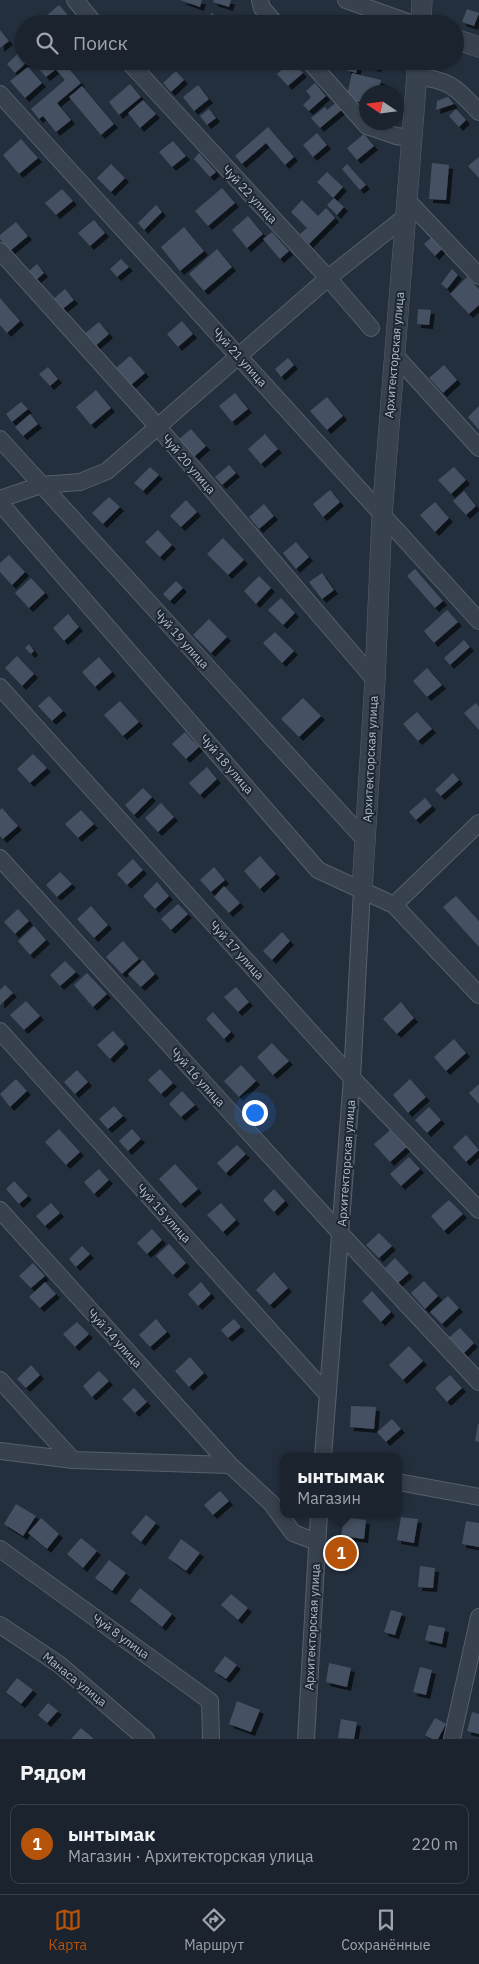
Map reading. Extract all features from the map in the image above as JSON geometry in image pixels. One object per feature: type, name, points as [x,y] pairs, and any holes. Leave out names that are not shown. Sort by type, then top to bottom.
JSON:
[{"type":"street","points":[[75,0],[88,15]]},
{"type":"street","points":[[260,0],[262,8],[268,15]]},
{"type":"street","points":[[346,0],[388,15]]},
{"type":"street","points":[[421,15],[422,0]]},
{"type":"street","points":[[464,42],[479,47]]},
{"type":"street","name":"Чуй 22 улица","points":[[136,70],[328,278],[371,328]]},
{"type":"street","points":[[317,70],[367,126],[396,136],[411,138]]},
{"type":"street","name":"Архитекторская улица","points":[[323,1453],[352,1078],[382,515],[417,70]]},
{"type":"street","points":[[419,70],[454,86],[479,112]]},
{"type":"street","name":"Чуй 21 улица","points":[[0,94],[479,621]]},
{"type":"street","points":[[0,501],[41,485],[80,482],[107,471],[406,208],[479,276]]},
{"type":"street","name":"Чуй 20 улица","points":[[0,252],[158,427],[374,680]]},
{"type":"street","points":[[394,354],[479,448]]},
{"type":"street","name":"Чуй 19 улица","points":[[0,439],[365,840]]},
{"type":"street","name":"Чуй 18 улица","points":[[0,501],[318,870],[394,905],[479,995]]},
{"type":"street","name":"Чуй 17 улица","points":[[0,687],[352,1078],[479,1210]]},
{"type":"street","points":[[394,905],[479,823]]},
{"type":"street","name":"Чуй 16 улица","points":[[0,858],[341,1234],[479,1382]]},
{"type":"street","name":"Чуй 15 улица","points":[[0,1031],[327,1394]]},
{"type":"street","name":"Чуй 14 улица","points":[[0,1210],[230,1465],[271,1503],[280,1515]]},
{"type":"street","points":[[0,1380],[73,1460]]},
{"type":"street","points":[[0,1452],[73,1460],[230,1465]]},
{"type":"street","points":[[402,1483],[479,1497]]},
{"type":"street","name":"Чуй 14 улица","points":[[282,1518],[293,1533],[317,1542]]},
{"type":"street","name":"Архитекторская улица","points":[[306,1739],[319,1518]]},
{"type":"street","name":"Чуй 8 улица","points":[[0,1549],[210,1701],[211,1739]]},
{"type":"street","points":[[452,1739],[479,1617]]},
{"type":"street","name":"Манаса улица","points":[[0,1625],[60,1664],[146,1739]]},
{"type":"building","points":[[180,0],[202,0],[200,7]]},
{"type":"building","points":[[214,0],[231,0],[229,7],[213,2]]},
{"type":"building","points":[[59,5],[68,15],[47,15]]},
{"type":"building","points":[[467,9],[479,13],[474,26],[464,23]]},
{"type":"building","points":[[0,30],[9,41],[0,48]]},
{"type":"building","points":[[15,56],[15,70],[18,70],[15,73],[7,64]]},
{"type":"building","points":[[24,70],[31,70],[42,83],[25,98],[10,81]]},
{"type":"building","points":[[40,70],[55,70],[46,77]]},
{"type":"building","points":[[57,70],[70,70],[81,83],[57,103],[71,120],[56,132],[43,116],[39,119],[31,109],[65,80]]},
{"type":"building","points":[[281,70],[300,70],[303,73],[288,86],[277,74]]},
{"type":"building","points":[[346,70],[357,70],[356,73]]},
{"type":"building","points":[[176,71],[184,80],[171,92],[163,83]]},
{"type":"building","points":[[352,73],[381,80],[380,85],[359,85],[359,102],[346,99]]},
{"type":"building","points":[[315,83],[326,96],[309,111],[303,105],[311,97],[306,91]]},
{"type":"building","points":[[130,84],[141,97],[119,115],[109,102]]},
{"type":"building","points":[[198,85],[209,99],[194,111],[183,97]]},
{"type":"building","points":[[82,86],[114,124],[101,135],[69,97]]},
{"type":"building","points":[[448,97],[454,104],[436,110],[437,101]]},
{"type":"building","points":[[143,100],[156,114],[140,128],[128,113]]},
{"type":"building","points":[[338,101],[344,108],[320,128],[311,118],[325,107],[327,110]]},
{"type":"building","points":[[209,109],[216,118],[207,125],[200,116]]},
{"type":"building","points":[[456,109],[466,120],[459,127],[449,116]]},
{"type":"building","points":[[268,127],[294,157],[285,165],[266,143],[242,164],[235,156]]},
{"type":"building","points":[[317,133],[327,145],[313,157],[303,145]]},
{"type":"building","points":[[364,134],[374,146],[357,160],[347,148]]},
{"type":"building","points":[[21,139],[38,158],[19,174],[3,155]]},
{"type":"building","points":[[173,141],[186,156],[172,167],[159,152]]},
{"type":"building","points":[[199,153],[216,172],[210,177],[194,159]]},
{"type":"building","points":[[479,157],[479,178],[468,166]]},
{"type":"building","points":[[432,163],[449,165],[446,200],[429,199]]},
{"type":"building","points":[[111,164],[125,178],[111,192],[97,178]]},
{"type":"building","points":[[347,164],[366,185],[360,190],[342,169]]},
{"type":"building","points":[[327,172],[343,187],[333,198],[317,182]]},
{"type":"building","points":[[222,188],[235,203],[208,226],[195,211]]},
{"type":"building","points":[[62,189],[73,201],[56,215],[45,203]]},
{"type":"building","points":[[334,198],[344,207],[337,215],[327,205]]},
{"type":"building","points":[[302,200],[318,216],[326,208],[335,218],[309,244],[300,234],[307,228],[291,212]]},
{"type":"building","points":[[156,205],[162,212],[144,230],[138,223]]},
{"type":"building","points":[[248,216],[263,234],[247,248],[232,230]]},
{"type":"building","points":[[94,220],[105,233],[90,246],[78,233]]},
{"type":"building","points":[[16,222],[28,236],[10,251],[0,239],[0,235]]},
{"type":"building","points":[[184,227],[204,251],[180,271],[161,247]]},
{"type":"building","points":[[272,232],[289,251],[280,259],[263,239]]},
{"type":"building","points":[[433,236],[443,248],[435,256],[424,244]]},
{"type":"building","points":[[217,249],[232,267],[204,291],[189,274]]},
{"type":"building","points":[[121,259],[129,267],[117,277],[110,269]]},
{"type":"building","points":[[37,264],[44,273],[36,280],[29,271]]},
{"type":"building","points":[[452,269],[458,275],[447,289],[441,284]]},
{"type":"building","points":[[467,277],[479,289],[479,305],[469,314],[450,294]]},
{"type":"building","points":[[65,289],[74,300],[60,311],[51,301]]},
{"type":"building","points":[[0,298],[20,321],[7,333],[0,325]]},
{"type":"building","points":[[418,309],[431,310],[429,325],[417,324]]},
{"type":"building","points":[[182,321],[193,334],[178,347],[167,334]]},
{"type":"building","points":[[99,322],[109,334],[93,348],[83,335]]},
{"type":"building","points":[[130,356],[145,373],[131,385],[116,368]]},
{"type":"building","points":[[288,358],[294,365],[281,377],[275,369]]},
{"type":"building","points":[[444,365],[457,380],[443,393],[429,378]]},
{"type":"building","points":[[48,367],[58,379],[50,386],[39,374]]},
{"type":"building","points":[[96,390],[111,408],[91,425],[76,407]]},
{"type":"building","points":[[235,393],[248,409],[232,422],[219,406]]},
{"type":"building","points":[[327,397],[343,416],[327,430],[310,411]]},
{"type":"building","points":[[21,402],[28,409],[12,422],[6,414]]},
{"type":"building","points":[[479,406],[479,430],[468,417]]},
{"type":"building","points":[[30,414],[38,424],[23,436],[15,427]]},
{"type":"building","points":[[191,429],[206,446],[194,457],[179,439]]},
{"type":"building","points":[[265,434],[278,449],[261,464],[248,449]]},
{"type":"building","points":[[229,465],[236,473],[222,485],[215,477]]},
{"type":"building","points":[[150,467],[159,475],[143,491],[134,483]]},
{"type":"building","points":[[454,467],[466,480],[451,494],[438,480]]},
{"type":"building","points":[[330,490],[340,502],[323,517],[313,504]]},
{"type":"building","points":[[464,491],[476,506],[466,515],[453,501]]},
{"type":"building","points":[[109,497],[120,507],[103,524],[92,513]]},
{"type":"building","points":[[186,500],[197,512],[181,527],[170,516]]},
{"type":"building","points":[[435,502],[449,518],[435,532],[420,515]]},
{"type":"building","points":[[264,504],[274,516],[259,529],[249,517]]},
{"type":"building","points":[[158,530],[172,545],[160,557],[145,542]]},
{"type":"building","points":[[223,538],[244,560],[228,575],[207,554]]},
{"type":"building","points":[[296,542],[309,557],[296,569],[283,553]]},
{"type":"building","points":[[9,555],[25,572],[12,585],[0,572],[0,563]]},
{"type":"building","points":[[415,569],[443,601],[435,608],[407,576]]},
{"type":"building","points":[[322,573],[334,590],[322,599],[309,582]]},
{"type":"building","points":[[259,576],[271,588],[256,604],[244,591]]},
{"type":"building","points":[[31,578],[45,593],[29,608],[15,593]]},
{"type":"building","points":[[176,581],[183,588],[170,601],[163,594]]},
{"type":"building","points":[[281,598],[295,613],[283,625],[268,610]]},
{"type":"building","points":[[447,610],[458,622],[434,643],[424,631]]},
{"type":"building","points":[[68,614],[79,627],[64,641],[53,628]]},
{"type":"building","points":[[209,619],[227,637],[211,653],[193,635]]},
{"type":"building","points":[[275,632],[294,651],[282,663],[263,643]]},
{"type":"building","points":[[464,640],[470,647],[450,665],[444,658]]},
{"type":"building","points":[[29,644],[34,651],[31,654],[25,648]]},
{"type":"building","points":[[17,656],[34,674],[22,686],[5,668]]},
{"type":"building","points":[[99,657],[112,672],[95,687],[82,672]]},
{"type":"building","points":[[427,668],[442,685],[427,697],[413,681]]},
{"type":"building","points":[[49,696],[63,711],[52,721],[38,706]]},
{"type":"building","points":[[303,698],[321,716],[299,737],[281,719]]},
{"type":"building","points":[[120,701],[139,722],[123,736],[104,715]]},
{"type":"building","points":[[476,703],[479,707],[479,730],[464,713]]},
{"type":"building","points":[[417,712],[432,729],[418,741],[403,724]]},
{"type":"building","points":[[185,732],[199,747],[186,759],[172,744]]},
{"type":"building","points":[[33,754],[47,768],[30,783],[17,769]]},
{"type":"building","points":[[207,767],[217,779],[200,795],[189,783]]},
{"type":"building","points":[[453,773],[459,780],[441,796],[435,790]]},
{"type":"building","points":[[143,788],[152,797],[134,815],[125,805]]},
{"type":"building","points":[[425,798],[432,806],[416,820],[409,812]]},
{"type":"building","points":[[161,803],[174,817],[158,832],[145,818]]},
{"type":"building","points":[[2,808],[18,826],[3,839],[0,836],[0,810]]},
{"type":"building","points":[[81,810],[94,824],[78,838],[65,824]]},
{"type":"building","points":[[260,856],[276,874],[260,889],[244,871]]},
{"type":"building","points":[[133,859],[143,870],[127,885],[117,874]]},
{"type":"building","points":[[214,867],[225,880],[211,892],[200,880]]},
{"type":"building","points":[[60,872],[72,884],[57,897],[46,885]]},
{"type":"building","points":[[157,882],[169,896],[155,909],[143,896]]},
{"type":"building","points":[[224,886],[240,903],[229,913],[214,897]]},
{"type":"building","points":[[456,896],[479,921],[479,947],[443,907]]},
{"type":"building","points":[[178,904],[188,914],[171,930],[161,919]]},
{"type":"building","points":[[91,906],[108,925],[94,938],[77,919]]},
{"type":"building","points":[[18,909],[29,921],[15,934],[4,922]]},
{"type":"building","points":[[34,926],[46,940],[30,955],[18,941]]},
{"type":"building","points":[[282,932],[290,941],[272,960],[263,951]]},
{"type":"building","points":[[123,941],[139,959],[122,974],[106,957]]},
{"type":"building","points":[[143,960],[155,974],[141,987],[128,974]]},
{"type":"building","points":[[65,961],[76,972],[60,986],[50,975]]},
{"type":"building","points":[[87,973],[107,994],[93,1007],[74,985]]},
{"type":"building","points":[[5,985],[13,993],[0,1005],[0,990]]},
{"type":"building","points":[[236,987],[249,1002],[238,1012],[224,997]]},
{"type":"building","points":[[26,1001],[40,1016],[24,1030],[10,1015]]},
{"type":"building","points":[[401,1002],[414,1018],[397,1034],[383,1019]]},
{"type":"building","points":[[213,1012],[231,1032],[224,1039],[206,1019]]},
{"type":"building","points":[[113,1031],[125,1044],[110,1059],[97,1045]]},
{"type":"building","points":[[454,1039],[466,1053],[446,1071],[434,1057]]},
{"type":"building","points":[[272,1043],[289,1061],[273,1075],[257,1057]]},
{"type":"building","points":[[241,1065],[256,1081],[239,1097],[224,1081]]},
{"type":"building","points":[[160,1069],[173,1083],[161,1094],[148,1080]]},
{"type":"building","points":[[77,1070],[88,1082],[75,1094],[64,1082]]},
{"type":"building","points":[[16,1079],[27,1091],[10,1107],[0,1094]]},
{"type":"building","points":[[410,1079],[426,1097],[408,1113],[393,1095]]},
{"type":"building","points":[[479,1084],[479,1104],[469,1093]]},
{"type":"building","points":[[182,1091],[195,1105],[181,1117],[169,1104]]},
{"type":"building","points":[[114,1106],[123,1116],[108,1129],[99,1119]]},
{"type":"building","points":[[429,1107],[441,1120],[427,1133],[415,1120]]},
{"type":"building","points":[[394,1127],[409,1145],[390,1162],[374,1144]]},
{"type":"building","points":[[59,1129],[80,1152],[66,1165],[45,1142]]},
{"type":"building","points":[[132,1129],[141,1139],[128,1151],[119,1141]]},
{"type":"building","points":[[466,1135],[479,1150],[466,1162],[453,1147]]},
{"type":"building","points":[[237,1145],[246,1154],[226,1173],[217,1163]]},
{"type":"building","points":[[409,1157],[420,1169],[401,1186],[390,1174]]},
{"type":"building","points":[[175,1164],[198,1189],[181,1204],[159,1179]]},
{"type":"building","points":[[99,1169],[109,1180],[94,1194],[84,1182]]},
{"type":"building","points":[[14,1181],[28,1196],[19,1204],[6,1189]]},
{"type":"building","points":[[274,1189],[285,1201],[274,1212],[263,1200]]},
{"type":"building","points":[[449,1200],[463,1214],[444,1231],[431,1216]]},
{"type":"building","points":[[51,1203],[60,1213],[45,1226],[36,1216]]},
{"type":"building","points":[[221,1203],[236,1220],[223,1232],[207,1215]]},
{"type":"building","points":[[152,1229],[162,1240],[147,1254],[137,1243]]},
{"type":"building","points":[[379,1233],[392,1246],[379,1258],[366,1245]]},
{"type":"building","points":[[169,1244],[186,1263],[173,1275],[156,1256]]},
{"type":"building","points":[[82,1246],[90,1254],[76,1267],[69,1259]]},
{"type":"building","points":[[395,1258],[409,1273],[398,1283],[385,1268]]},
{"type":"building","points":[[33,1263],[45,1276],[31,1288],[19,1276]]},
{"type":"building","points":[[274,1272],[288,1288],[270,1305],[256,1290]]},
{"type":"building","points":[[424,1281],[438,1296],[425,1309],[411,1293]]},
{"type":"building","points":[[45,1282],[56,1294],[40,1308],[29,1297]]},
{"type":"building","points":[[201,1282],[211,1294],[198,1306],[188,1294]]},
{"type":"building","points":[[372,1291],[391,1312],[381,1322],[362,1301]]},
{"type":"building","points":[[448,1296],[459,1308],[442,1324],[430,1312]]},
{"type":"building","points":[[156,1319],[167,1332],[150,1347],[139,1335]]},
{"type":"building","points":[[234,1319],[241,1327],[228,1338],[221,1330]]},
{"type":"building","points":[[77,1322],[89,1334],[75,1347],[63,1334]]},
{"type":"building","points":[[460,1328],[474,1343],[461,1356],[446,1340]]},
{"type":"building","points":[[409,1346],[423,1361],[403,1380],[389,1365]]},
{"type":"building","points":[[190,1357],[204,1373],[189,1387],[175,1371]]},
{"type":"building","points":[[31,1365],[40,1375],[26,1388],[17,1379]]},
{"type":"building","points":[[99,1371],[109,1381],[92,1397],[83,1386]]},
{"type":"building","points":[[450,1375],[462,1388],[447,1402],[435,1388]]},
{"type":"building","points":[[134,1388],[147,1402],[135,1413],[122,1399]]},
{"type":"building","points":[[351,1406],[376,1407],[374,1429],[350,1427]]},
{"type":"building","points":[[392,1419],[401,1429],[386,1442],[377,1432]]},
{"type":"building","points":[[479,1424],[479,1442],[475,1441]]},
{"type":"building","points":[[220,1491],[229,1501],[213,1515],[204,1505]]},
{"type":"building","points":[[16,1504],[36,1516],[23,1536],[4,1524]]},
{"type":"building","points":[[146,1515],[156,1523],[141,1542],[131,1533]]},
{"type":"building","points":[[41,1518],[59,1534],[47,1549],[28,1533]]},
{"type":"building","points":[[344,1518],[366,1520],[364,1539],[341,1536]]},
{"type":"building","points":[[401,1518],[418,1519],[414,1543],[397,1540]]},
{"type":"building","points":[[466,1521],[479,1523],[479,1547],[462,1544]]},
{"type":"building","points":[[81,1538],[97,1551],[83,1568],[67,1554]]},
{"type":"building","points":[[181,1539],[200,1553],[186,1571],[168,1558]]},
{"type":"building","points":[[332,1547],[349,1549],[348,1563],[330,1561]]},
{"type":"building","points":[[109,1560],[126,1573],[112,1591],[95,1578]]},
{"type":"building","points":[[420,1566],[435,1568],[433,1588],[418,1587]]},
{"type":"building","points":[[140,1588],[172,1614],[162,1627],[130,1601]]},
{"type":"building","points":[[231,1594],[248,1608],[238,1620],[221,1605]]},
{"type":"building","points":[[391,1610],[402,1613],[395,1635],[384,1632]]},
{"type":"building","points":[[429,1625],[445,1628],[442,1644],[425,1640]]},
{"type":"building","points":[[225,1656],[237,1665],[226,1679],[214,1671]]},
{"type":"building","points":[[329,1663],[351,1668],[347,1687],[326,1682]]},
{"type":"building","points":[[420,1667],[432,1670],[426,1695],[413,1692]]},
{"type":"building","points":[[17,1678],[33,1690],[21,1704],[6,1692]]},
{"type":"building","points":[[237,1701],[260,1710],[251,1732],[229,1724]]},
{"type":"building","points":[[48,1703],[58,1711],[47,1723],[38,1715]]},
{"type":"building","points":[[472,1712],[479,1714],[479,1734],[467,1731]]},
{"type":"building","points":[[435,1718],[446,1724],[438,1739],[432,1739],[425,1735]]},
{"type":"building","points":[[341,1719],[357,1722],[354,1739],[338,1738]]},
{"type":"building","points":[[81,1728],[94,1739],[71,1739]]},
{"type":"place","name":"ынтымак","points":[[341,1553]]}]
